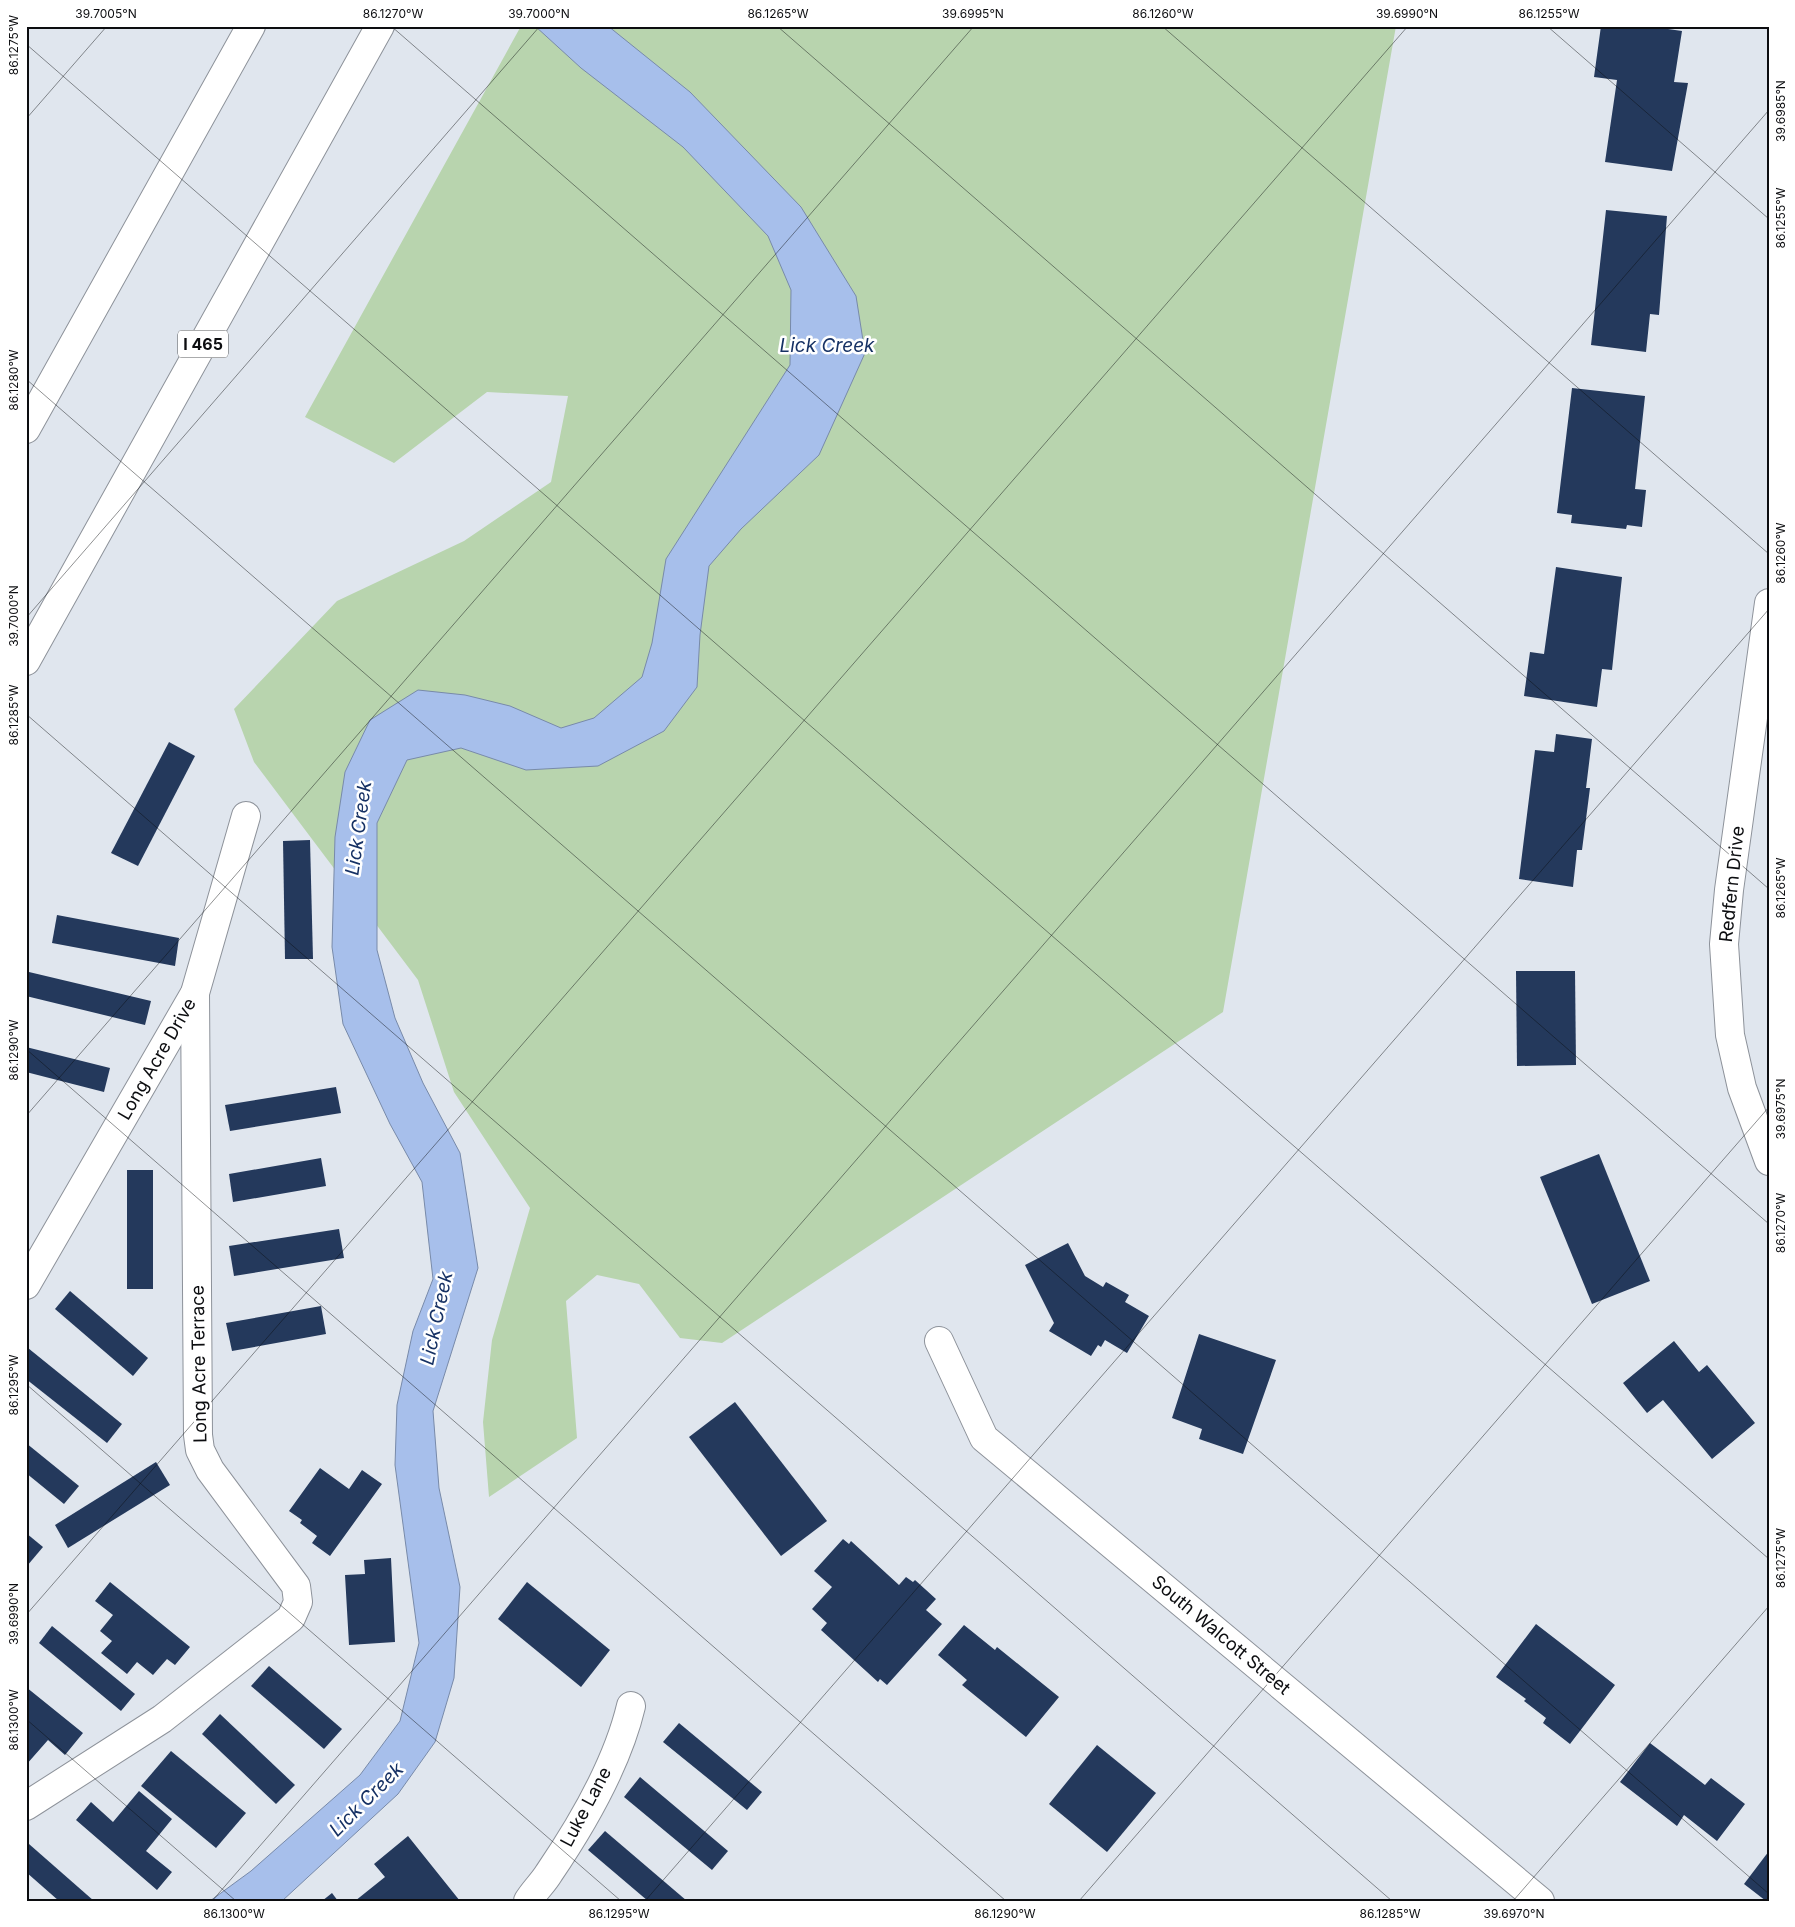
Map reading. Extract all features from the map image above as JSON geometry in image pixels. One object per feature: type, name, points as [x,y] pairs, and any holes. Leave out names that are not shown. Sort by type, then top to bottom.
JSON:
[{"type":"main road","points":[[26,429],[251,26]]},
{"type":"main road","name":"I 465","points":[[26,661],[380,26]]},
{"type":"main road","name":"Redfern Drive","points":[[1769,603],[1729,890],[1724,944],[1730,1035],[1742,1088],[1769,1161]]},
{"type":"main road","name":"Long Acre Drive","points":[[26,1285],[195,993],[246,816]]},
{"type":"main road","name":"Long Acre Terrace","points":[[26,1806],[162,1719],[291,1618],[298,1602],[296,1586],[210,1470],[200,1450],[198,1435],[195,993]]},
{"type":"main road","name":"South Walcott Street","points":[[939,1341],[984,1438],[1540,1901]]},
{"type":"main road","name":"Luke Lane","points":[[528,1901],[568,1844],[596,1795],[626,1725],[631,1706]]},
{"type":"green space","points":[[521,26],[1396,26],[1223,1012],[722,1343],[680,1338],[639,1284],[597,1275],[566,1301],[577,1438],[489,1497],[483,1422],[492,1340],[530,1208],[454,1092],[418,980],[254,762],[234,709],[337,601],[464,541],[551,482],[568,396],[487,392],[394,463],[305,417]]},
{"type":"water","name":"Lick Creek","points":[[535,26],[608,26],[690,92],[801,207],[856,296],[865,353],[819,455],[741,529],[709,566],[700,635],[697,687],[664,731],[598,766],[526,770],[461,748],[407,760],[377,823],[377,950],[395,1018],[423,1083],[460,1153],[478,1268],[433,1411],[439,1488],[460,1587],[454,1678],[435,1742],[398,1794],[282,1901],[210,1901],[251,1871],[360,1775],[400,1721],[419,1643],[395,1465],[397,1405],[413,1331],[433,1279],[422,1182],[390,1124],[343,1024],[332,947],[335,837],[345,772],[370,720],[418,690],[465,695],[510,706],[561,728],[594,718],[642,677],[652,643],[666,559],[790,365],[791,290],[768,236],[683,147],[581,68]]},
{"type":"building","points":[[1601,26],[1647,26],[1682,31],[1674,82],[1688,83],[1672,171],[1605,162],[1617,80],[1594,77]]},
{"type":"building","points":[[1606,210],[1667,216],[1659,315],[1650,314],[1646,352],[1591,345]]},
{"type":"building","points":[[1572,388],[1645,396],[1635,489],[1646,490],[1642,527],[1627,525],[1626,529],[1571,523],[1572,515],[1557,513]]},
{"type":"building","points":[[1556,567],[1622,577],[1612,670],[1602,669],[1597,707],[1524,696],[1530,652],[1544,654]]},
{"type":"building","points":[[1556,734],[1592,739],[1586,788],[1590,788],[1582,850],[1577,850],[1573,887],[1519,879],[1535,750],[1554,752]]},
{"type":"building","points":[[169,742],[195,756],[138,866],[111,853]]},
{"type":"building","points":[[310,840],[313,959],[285,959],[283,841]]},
{"type":"building","points":[[57,915],[179,938],[175,966],[52,943]]},
{"type":"building","points":[[1516,971],[1575,971],[1576,1065],[1517,1066]]},
{"type":"building","points":[[29,972],[151,1001],[145,1025],[26,996]]},
{"type":"building","points":[[26,1047],[110,1068],[104,1092],[26,1072]]},
{"type":"building","points":[[336,1087],[341,1113],[230,1131],[225,1105]]},
{"type":"building","points":[[1599,1154],[1650,1281],[1592,1304],[1540,1177]]},
{"type":"building","points":[[321,1158],[326,1186],[233,1202],[229,1174]]},
{"type":"building","points":[[127,1170],[153,1170],[153,1289],[127,1289]]},
{"type":"building","points":[[339,1229],[344,1258],[234,1276],[229,1246]]},
{"type":"building","points":[[1068,1243],[1085,1276],[1103,1287],[1106,1282],[1129,1295],[1125,1302],[1149,1316],[1127,1353],[1105,1340],[1101,1347],[1098,1345],[1091,1356],[1049,1331],[1054,1323],[1025,1265]]},
{"type":"building","points":[[70,1291],[148,1358],[133,1376],[55,1309]]},
{"type":"building","points":[[321,1306],[326,1334],[232,1351],[226,1323]]},
{"type":"building","points":[[1199,1334],[1276,1360],[1243,1454],[1199,1439],[1202,1429],[1172,1418]]},
{"type":"building","points":[[1674,1341],[1699,1372],[1707,1365],[1755,1423],[1712,1459],[1663,1400],[1647,1413],[1623,1383]]},
{"type":"building","points":[[28,1348],[122,1424],[107,1443],[26,1379]]},
{"type":"building","points":[[735,1402],[827,1521],[781,1556],[689,1437]]},
{"type":"building","points":[[26,1443],[79,1486],[64,1504],[26,1473]]},
{"type":"building","points":[[156,1462],[170,1485],[68,1548],[55,1525]]},
{"type":"building","points":[[320,1468],[349,1489],[362,1470],[382,1484],[330,1556],[312,1543],[317,1536],[300,1523],[302,1520],[289,1511]]},
{"type":"building","points":[[26,1533],[43,1547],[27,1566],[26,1565]]},
{"type":"building","points":[[843,1539],[849,1544],[851,1541],[899,1585],[906,1577],[913,1582],[915,1580],[936,1599],[926,1610],[942,1624],[887,1685],[880,1679],[878,1682],[821,1630],[827,1623],[812,1609],[832,1587],[814,1571]]},
{"type":"building","points":[[391,1558],[395,1642],[349,1645],[345,1575],[365,1574],[364,1560]]},
{"type":"building","points":[[110,1582],[190,1647],[175,1665],[167,1659],[153,1675],[137,1662],[127,1674],[101,1653],[112,1641],[100,1631],[113,1615],[95,1601]]},
{"type":"building","points":[[527,1582],[610,1650],[581,1687],[498,1619]]},
{"type":"building","points":[[1536,1624],[1615,1685],[1570,1744],[1543,1723],[1546,1718],[1524,1701],[1526,1699],[1496,1677]]},
{"type":"building","points":[[964,1625],[995,1650],[997,1647],[1059,1697],[1026,1737],[962,1685],[967,1680],[938,1655]]},
{"type":"building","points":[[52,1626],[135,1694],[121,1711],[39,1643]]},
{"type":"building","points":[[269,1666],[342,1729],[324,1749],[251,1686]]},
{"type":"building","points":[[26,1687],[83,1733],[65,1755],[48,1740],[26,1765]]},
{"type":"building","points":[[220,1714],[295,1785],[276,1804],[202,1734]]},
{"type":"building","points":[[679,1723],[762,1792],[747,1810],[663,1742]]},
{"type":"building","points":[[1650,1743],[1705,1785],[1711,1778],[1745,1804],[1717,1841],[1684,1815],[1677,1826],[1620,1782]]},
{"type":"building","points":[[1097,1745],[1156,1793],[1107,1852],[1049,1804]]},
{"type":"building","points":[[171,1751],[246,1813],[216,1848],[141,1786]]},
{"type":"building","points":[[640,1777],[728,1851],[712,1870],[624,1797]]},
{"type":"building","points":[[139,1791],[172,1819],[146,1851],[172,1872],[157,1890],[76,1820],[91,1802],[113,1822]]},
{"type":"building","points":[[605,1831],[687,1901],[648,1901],[588,1850]]},
{"type":"building","points":[[408,1836],[460,1901],[355,1901],[385,1877],[374,1864]]},
{"type":"building","points":[[29,1844],[94,1901],[59,1901],[26,1872],[26,1847]]},
{"type":"building","points":[[1769,1851],[1769,1901],[1766,1901],[1744,1884]]},
{"type":"building","points":[[332,1893],[338,1901],[322,1901]]}]
